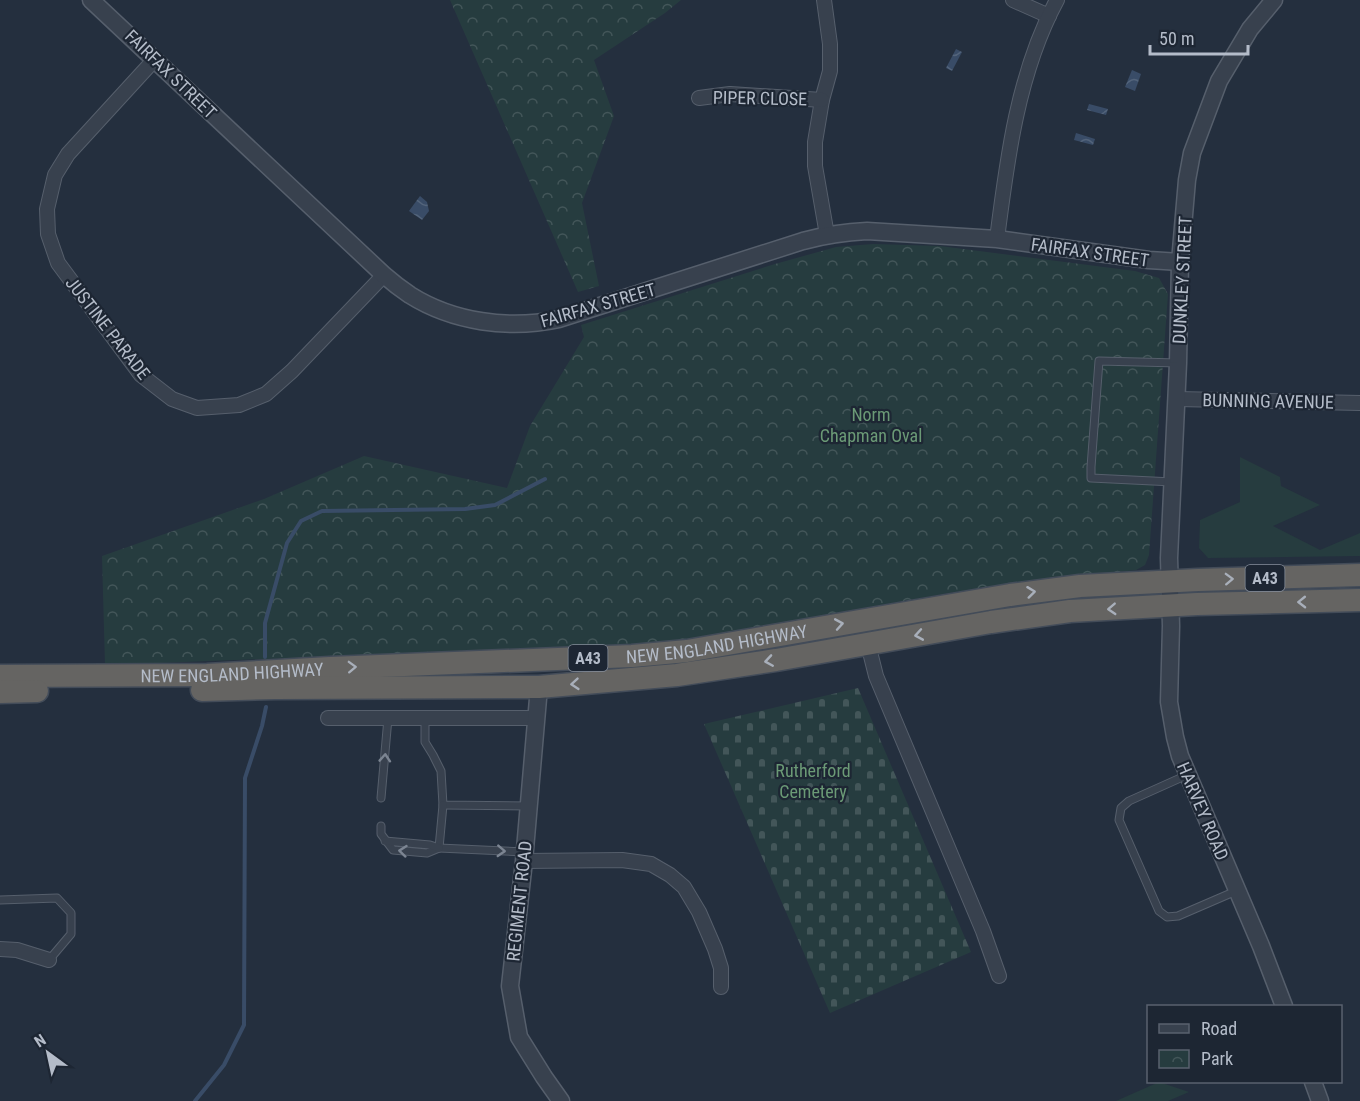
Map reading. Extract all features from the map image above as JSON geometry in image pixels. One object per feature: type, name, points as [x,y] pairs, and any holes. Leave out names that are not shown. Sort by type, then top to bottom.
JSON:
[{"type":"highway","name":"NEW ENGLAND HIGHWAY","points":[[0,676],[207,675],[632,656],[687,651],[1010,595],[1080,586],[1360,575]]},
{"type":"highway","name":"NEW ENGLAND HIGHWAY","points":[[0,692],[539,687],[677,675],[1070,611],[1360,600]]},
{"type":"highway","points":[[868,644],[872,634],[892,615]]},
{"type":"highway","points":[[441,663],[469,672],[524,671],[532,674],[538,680],[539,687]]},
{"type":"street","name":"FAIRFAX STREET","points":[[92,0],[384,276],[411,296],[444,311],[462,316],[505,324],[542,323],[794,244],[827,235],[867,231],[997,240],[1180,262]]},
{"type":"street","points":[[824,0],[830,44],[830,71],[822,100],[815,142],[815,166],[827,235]]},
{"type":"street","points":[[1013,0],[1049,16]]},
{"type":"street","points":[[997,240],[1005,174],[1018,106],[1038,41],[1057,0]]},
{"type":"street","name":"DUNKLEY STREET","points":[[1170,582],[1180,262],[1187,180],[1192,153],[1219,81],[1251,29],[1274,0]]},
{"type":"street","name":"JUSTINE PARADE","points":[[155,59],[68,154],[55,175],[47,209],[48,234],[58,263],[141,375],[172,399],[197,408],[238,405],[266,394],[292,371],[384,276]]},
{"type":"street","name":"PIPER CLOSE","points":[[699,98],[730,94],[822,100]]},
{"type":"street","name":"BUNNING AVENUE","points":[[1177,399],[1360,403]]},
{"type":"street","name":"HARVEY ROAD","points":[[1170,582],[1169,702],[1180,756],[1284,1005]]},
{"type":"street","points":[[868,644],[876,676],[983,931],[999,976]]},
{"type":"street","name":"REGIMENT ROAD","points":[[539,687],[525,857],[510,986],[519,1036],[561,1101]]},
{"type":"street","points":[[328,718],[536,718]]},
{"type":"street","points":[[525,857],[622,860],[651,864],[670,875],[684,887],[699,912],[721,968],[721,987]]},
{"type":"street","points":[[0,949],[17,950],[49,960]]},
{"type":"street","points":[[1313,1083],[1320,1101]]},
{"type":"lane","points":[[1173,482],[1091,478],[1091,467],[1099,361],[1178,363]]},
{"type":"lane","points":[[381,798],[388,718]]},
{"type":"lane","points":[[425,718],[425,742],[441,771],[443,805],[439,848]]},
{"type":"lane","points":[[1187,775],[1129,801],[1121,808],[1119,820],[1159,911],[1167,917],[1178,916],[1237,890]]},
{"type":"lane","points":[[443,805],[529,806]]},
{"type":"lane","points":[[381,826],[381,834],[393,850],[427,853],[439,848],[477,850],[525,857]]},
{"type":"lane","points":[[0,900],[57,898],[71,913],[71,934],[49,960]]},
{"type":"green space","points":[[450,0],[681,0],[594,60],[614,116],[582,203],[599,286],[578,292]]},
{"type":"green space","name":"Norm Chapman Oval","points":[[873,244],[940,246],[1135,271],[1159,278],[1168,294],[1149,555],[1145,565],[1136,570],[955,592],[719,636],[637,645],[105,665],[102,556],[264,499],[364,456],[507,488],[530,426],[584,337],[581,325],[836,247]]},
{"type":"green space","points":[[1240,457],[1280,477],[1281,486],[1320,505],[1273,526],[1320,550],[1360,533],[1360,556],[1208,558],[1199,548],[1200,520],[1240,502]]},
{"type":"green space","name":"Rutherford Cemetery","points":[[858,688],[971,952],[830,1013],[704,724]]},
{"type":"green space","points":[[1157,1083],[1189,1092],[1168,1101],[1116,1101]]},
{"type":"water","points":[[956,49],[962,52],[952,71],[946,68]]},
{"type":"water","points":[[1132,70],[1141,74],[1135,91],[1125,87]]},
{"type":"water","points":[[1089,104],[1108,109],[1106,115],[1087,110]]},
{"type":"water","points":[[1076,133],[1095,139],[1093,145],[1074,140]]},
{"type":"water","points":[[420,196],[427,202],[429,211],[422,220],[409,211]]},
{"type":"waterway","points":[[265,657],[265,623],[287,543],[301,521],[322,511],[465,509],[495,505],[545,479]]},
{"type":"waterway","points":[[195,1101],[224,1065],[244,1025],[245,778],[266,707]]}]
